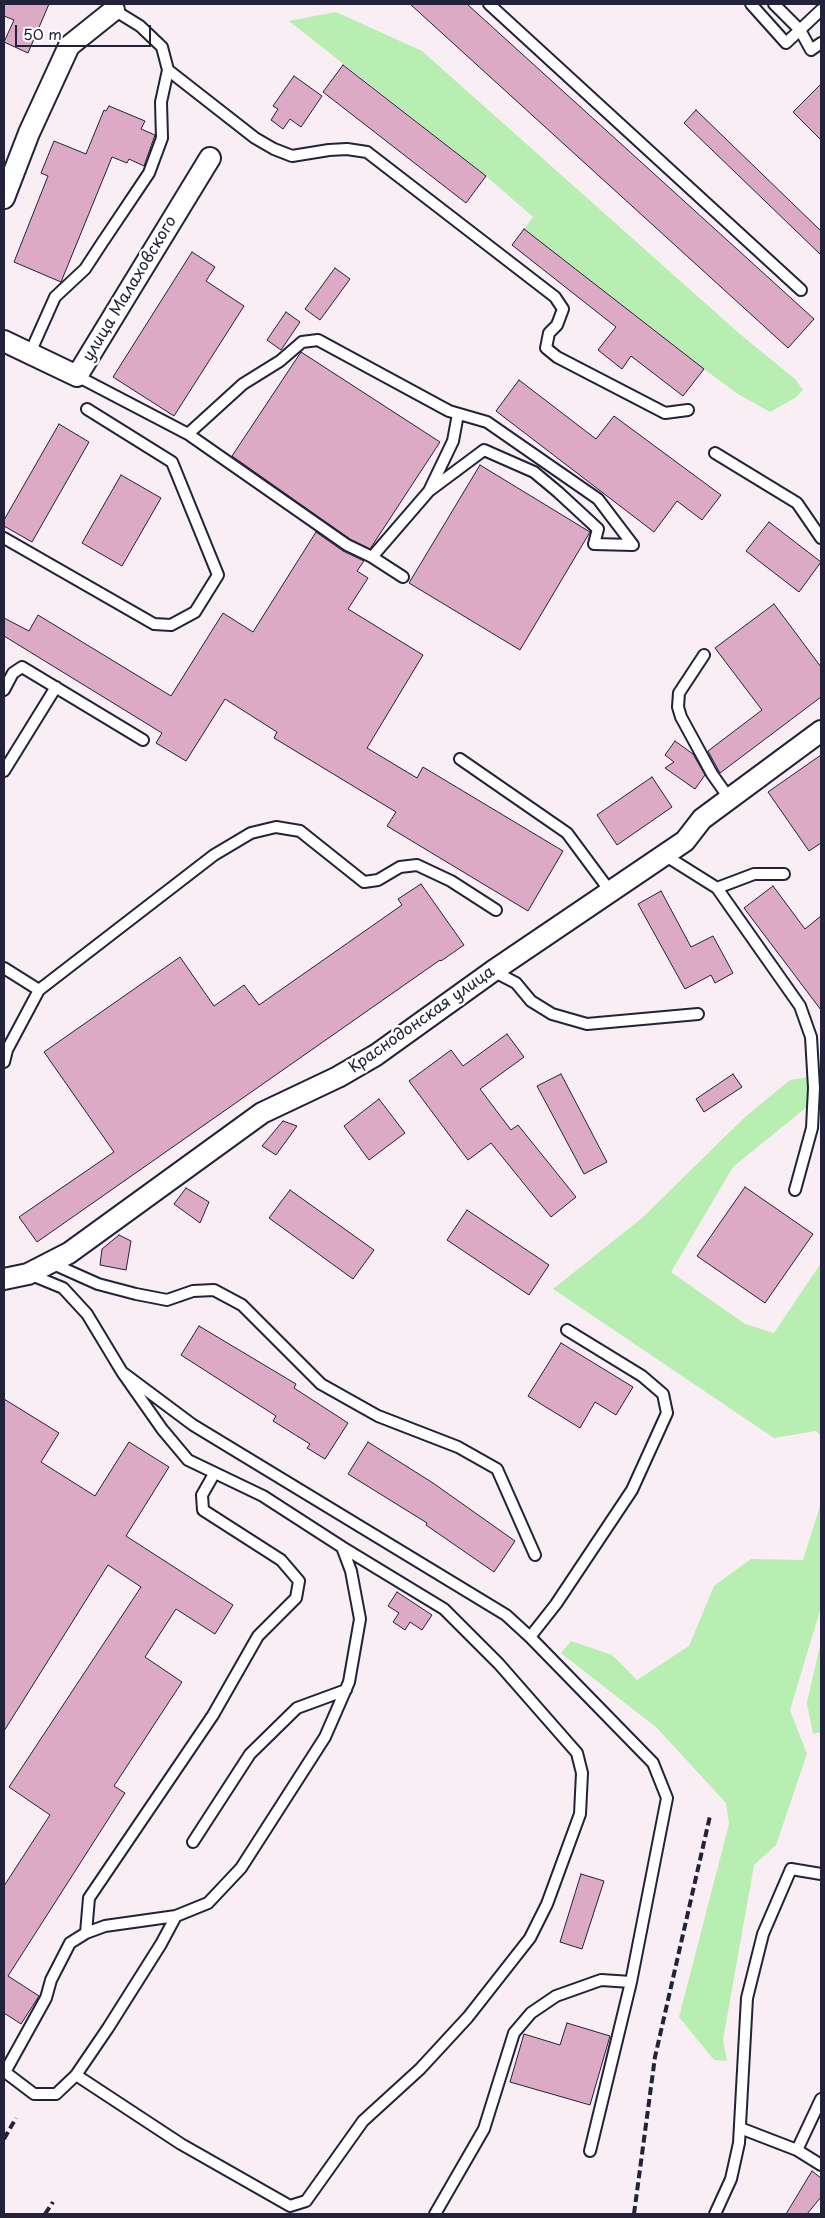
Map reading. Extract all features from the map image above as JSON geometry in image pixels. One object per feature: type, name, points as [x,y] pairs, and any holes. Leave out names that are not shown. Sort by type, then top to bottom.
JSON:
[{"type":"street","points":[[4,198],[30,133],[69,46],[114,7]]},
{"type":"street","name":"улица Малаховского","points":[[4,341],[77,376],[210,158]]},
{"type":"street","name":"Краснодонская улица","points":[[4,1279],[28,1274],[69,1253],[262,1113],[338,1077],[376,1055],[492,971],[610,891],[666,856],[685,842],[702,818],[821,731]]},
{"type":"lane","points":[[489,4],[801,290]]},
{"type":"lane","points":[[751,4],[786,43],[821,10]]},
{"type":"lane","points":[[774,4],[800,30],[811,50],[821,43]]},
{"type":"lane","points":[[30,353],[55,297],[85,269],[149,173],[162,138],[161,102],[168,70],[162,47],[140,26],[114,7]]},
{"type":"lane","points":[[168,70],[255,138],[274,149],[292,156],[347,149],[367,152],[555,297],[563,309],[557,326],[549,333],[546,348],[557,357],[665,414],[688,410]]},
{"type":"lane","points":[[188,434],[243,384],[280,361],[302,342],[318,340],[449,411],[487,422],[598,499],[633,545],[594,544],[598,529],[558,492],[534,472],[484,450],[429,491],[372,557]]},
{"type":"lane","points":[[77,376],[188,434],[347,546],[372,557],[403,577]]},
{"type":"lane","points":[[4,538],[154,624],[171,625],[195,612],[218,575],[172,462],[86,408]]},
{"type":"lane","points":[[429,491],[453,441],[458,414]]},
{"type":"lane","points":[[716,453],[797,503],[821,538]]},
{"type":"lane","points":[[704,655],[678,693],[678,707],[681,717],[712,774],[729,798]]},
{"type":"lane","points":[[4,690],[13,673],[22,667],[143,740]]},
{"type":"lane","points":[[4,771],[56,688]]},
{"type":"lane","points":[[460,759],[567,832],[610,891]]},
{"type":"lane","points":[[4,1062],[7,1050],[39,990],[214,855],[252,833],[276,827],[300,831],[364,882],[378,880],[400,867],[417,865],[451,881],[496,910]]},
{"type":"lane","points":[[666,856],[717,888],[800,1006],[811,1037],[814,1088],[812,1128],[796,1190]]},
{"type":"lane","points":[[717,888],[754,874],[784,874]]},
{"type":"lane","points":[[4,968],[39,990]]},
{"type":"lane","points":[[492,971],[516,983],[531,1001],[552,1014],[587,1024],[698,1014]]},
{"type":"lane","points":[[51,1262],[98,1284],[136,1294],[167,1300],[194,1291],[214,1290],[242,1305],[321,1384],[378,1416],[458,1446],[497,1469],[535,1555]]},
{"type":"lane","points":[[28,1274],[63,1288],[87,1314],[122,1372],[162,1429],[188,1460],[263,1496],[444,1609],[499,1664],[577,1753],[582,1773],[580,1814],[547,1904],[530,1938],[456,2030],[420,2069],[363,2121],[306,2201],[290,2206],[181,2144],[76,2075]]},
{"type":"lane","points":[[530,1637],[556,1604],[632,1490],[667,1413],[664,1394],[649,1382],[567,1330]]},
{"type":"lane","points":[[122,1372],[193,1425],[506,1615],[530,1637],[653,1763],[667,1798],[631,1982],[590,2151]]},
{"type":"lane","points":[[86,1933],[89,1898],[213,1715],[258,1636],[296,1598],[299,1581],[281,1560],[203,1510],[202,1495],[214,1474]]},
{"type":"lane","points":[[176,1916],[156,1952],[76,2075],[56,2094],[34,2094],[4,2072],[46,1998],[52,1980],[70,1943],[86,1933],[105,1926],[176,1916],[208,1903],[241,1868],[325,1737],[349,1682],[360,1619],[351,1571],[342,1547]]},
{"type":"lane","points":[[194,1842],[250,1754],[297,1708],[346,1690]]},
{"type":"lane","points":[[716,2214],[731,2179],[739,2143],[747,1998],[764,1934],[791,1869],[821,1874]]},
{"type":"lane","points":[[436,2214],[484,2129],[514,2033],[532,2013],[556,1996],[601,1980],[631,1982]]},
{"type":"lane","points":[[797,2150],[821,2099]]},
{"type":"lane","points":[[740,2128],[797,2150],[821,2165]]},
{"type":"green space","points":[[336,12],[422,51],[741,335],[795,379],[803,390],[795,398],[770,412],[738,394],[524,229],[533,217],[486,176],[289,21]]},
{"type":"green space","points":[[808,1077],[808,1106],[733,1167],[671,1272],[745,1324],[774,1333],[821,1263],[821,1436],[816,1431],[774,1438],[553,1289],[642,1218],[745,1117],[790,1080]]},
{"type":"green space","points":[[821,1503],[821,1607],[790,1710],[807,1754],[776,1845],[754,1865],[723,2040],[727,2061],[714,2060],[679,2017],[729,1824],[726,1803],[657,1728],[561,1653],[571,1641],[612,1655],[637,1680],[689,1646],[714,1586],[751,1559],[803,1560]]},
{"type":"green space","points":[[821,1641],[821,1732],[813,1734],[807,1703]]},
{"type":"building","points":[[4,4],[49,4],[28,53],[4,42],[14,20],[4,16]]},
{"type":"building","points":[[410,4],[467,4],[814,319],[788,348]]},
{"type":"building","points":[[343,65],[486,176],[466,203],[323,92]]},
{"type":"building","points":[[294,76],[322,96],[301,127],[290,119],[283,129],[271,120],[278,109],[273,106]]},
{"type":"building","points":[[821,84],[821,140],[793,112]]},
{"type":"building","points":[[109,106],[145,121],[141,129],[155,135],[144,166],[129,159],[127,163],[112,157],[61,282],[14,262],[48,176],[41,173],[54,141],[86,154],[104,110],[106,111]]},
{"type":"building","points":[[696,110],[821,231],[821,255],[684,123]]},
{"type":"building","points":[[524,229],[704,369],[683,396],[631,356],[622,369],[598,350],[616,327],[512,245]]},
{"type":"building","points":[[192,252],[215,267],[206,281],[244,306],[174,416],[113,377]]},
{"type":"building","points":[[335,268],[350,279],[320,320],[305,309]]},
{"type":"building","points":[[286,312],[300,322],[281,350],[267,340]]},
{"type":"building","points":[[301,352],[440,442],[370,549],[350,539],[232,456]]},
{"type":"building","points":[[519,380],[596,439],[614,416],[721,495],[702,520],[677,501],[654,532],[496,411]]},
{"type":"building","points":[[59,424],[89,442],[32,542],[4,526],[4,520]]},
{"type":"building","points":[[480,465],[590,532],[520,650],[409,583]]},
{"type":"building","points":[[121,475],[161,498],[122,566],[82,543]]},
{"type":"building","points":[[769,522],[821,562],[799,592],[746,551]]},
{"type":"building","points":[[316,532],[343,551],[364,561],[357,571],[368,578],[348,609],[423,655],[367,748],[417,778],[423,767],[563,851],[528,911],[387,826],[396,812],[274,738],[277,732],[225,699],[186,761],[156,743],[162,733],[4,636],[4,618],[29,631],[38,615],[171,696],[223,613],[253,632]]},
{"type":"building","points":[[774,604],[821,667],[821,697],[720,773],[708,751],[762,710],[715,648]]},
{"type":"building","points":[[675,741],[693,754],[705,775],[695,789],[665,768],[674,762],[665,755]]},
{"type":"building","points":[[821,755],[821,843],[809,851],[768,792]]},
{"type":"building","points":[[652,777],[672,807],[617,845],[597,815]]},
{"type":"building","points":[[421,884],[464,945],[37,1242],[19,1217],[114,1152],[44,1052],[180,957],[214,1006],[244,985],[259,1005],[402,905],[398,899]]},
{"type":"building","points":[[773,886],[805,929],[821,916],[821,1010],[744,908]]},
{"type":"building","points":[[661,891],[691,947],[713,936],[733,973],[715,983],[711,975],[685,989],[638,904]]},
{"type":"building","points":[[507,1034],[524,1057],[480,1089],[511,1130],[518,1125],[576,1197],[551,1217],[491,1143],[468,1160],[409,1081],[451,1050],[463,1066]]},
{"type":"building","points":[[561,1074],[607,1162],[584,1174],[537,1086]]},
{"type":"building","points":[[733,1074],[742,1087],[704,1112],[696,1099]]},
{"type":"building","points":[[379,1099],[405,1133],[369,1160],[344,1126]]},
{"type":"building","points":[[283,1121],[297,1126],[276,1155],[262,1146]]},
{"type":"building","points":[[745,1187],[813,1234],[765,1303],[697,1256]]},
{"type":"building","points":[[186,1188],[209,1202],[200,1223],[174,1204]]},
{"type":"building","points":[[290,1190],[374,1250],[353,1279],[269,1218]]},
{"type":"building","points":[[467,1210],[549,1265],[529,1295],[447,1240]]},
{"type":"building","points":[[119,1235],[131,1241],[126,1270],[100,1265],[102,1249]]},
{"type":"building","points":[[199,1326],[296,1384],[294,1388],[348,1423],[325,1459],[307,1448],[310,1444],[273,1421],[276,1416],[181,1355]]},
{"type":"building","points":[[561,1343],[633,1387],[616,1415],[595,1402],[580,1428],[528,1396]]},
{"type":"building","points":[[4,1399],[59,1433],[41,1462],[95,1496],[129,1442],[169,1467],[126,1536],[233,1605],[215,1634],[176,1609],[145,1657],[182,1682],[114,1786],[125,1793],[8,1976],[39,1996],[21,2024],[4,2013],[4,1886],[50,1815],[9,1787],[141,1587],[108,1565],[4,1731]]},
{"type":"building","points":[[368,1442],[433,1483],[515,1541],[494,1572],[426,1525],[427,1523],[348,1474]]},
{"type":"building","points":[[397,1592],[432,1615],[422,1630],[410,1622],[405,1630],[393,1622],[399,1613],[388,1606]]},
{"type":"building","points":[[581,1874],[604,1881],[582,1949],[560,1942]]},
{"type":"building","points":[[567,2023],[610,2036],[590,2105],[510,2082],[524,2034],[560,2045]]},
{"type":"building","points":[[812,2171],[821,2178],[821,2197],[807,2214],[786,2214]]},
{"type":"railway","points":[[634,2214],[655,2057],[710,1816]]},
{"type":"railway","points":[[4,2139],[16,2118]]},
{"type":"railway","points":[[45,2214],[53,2202]]}]
